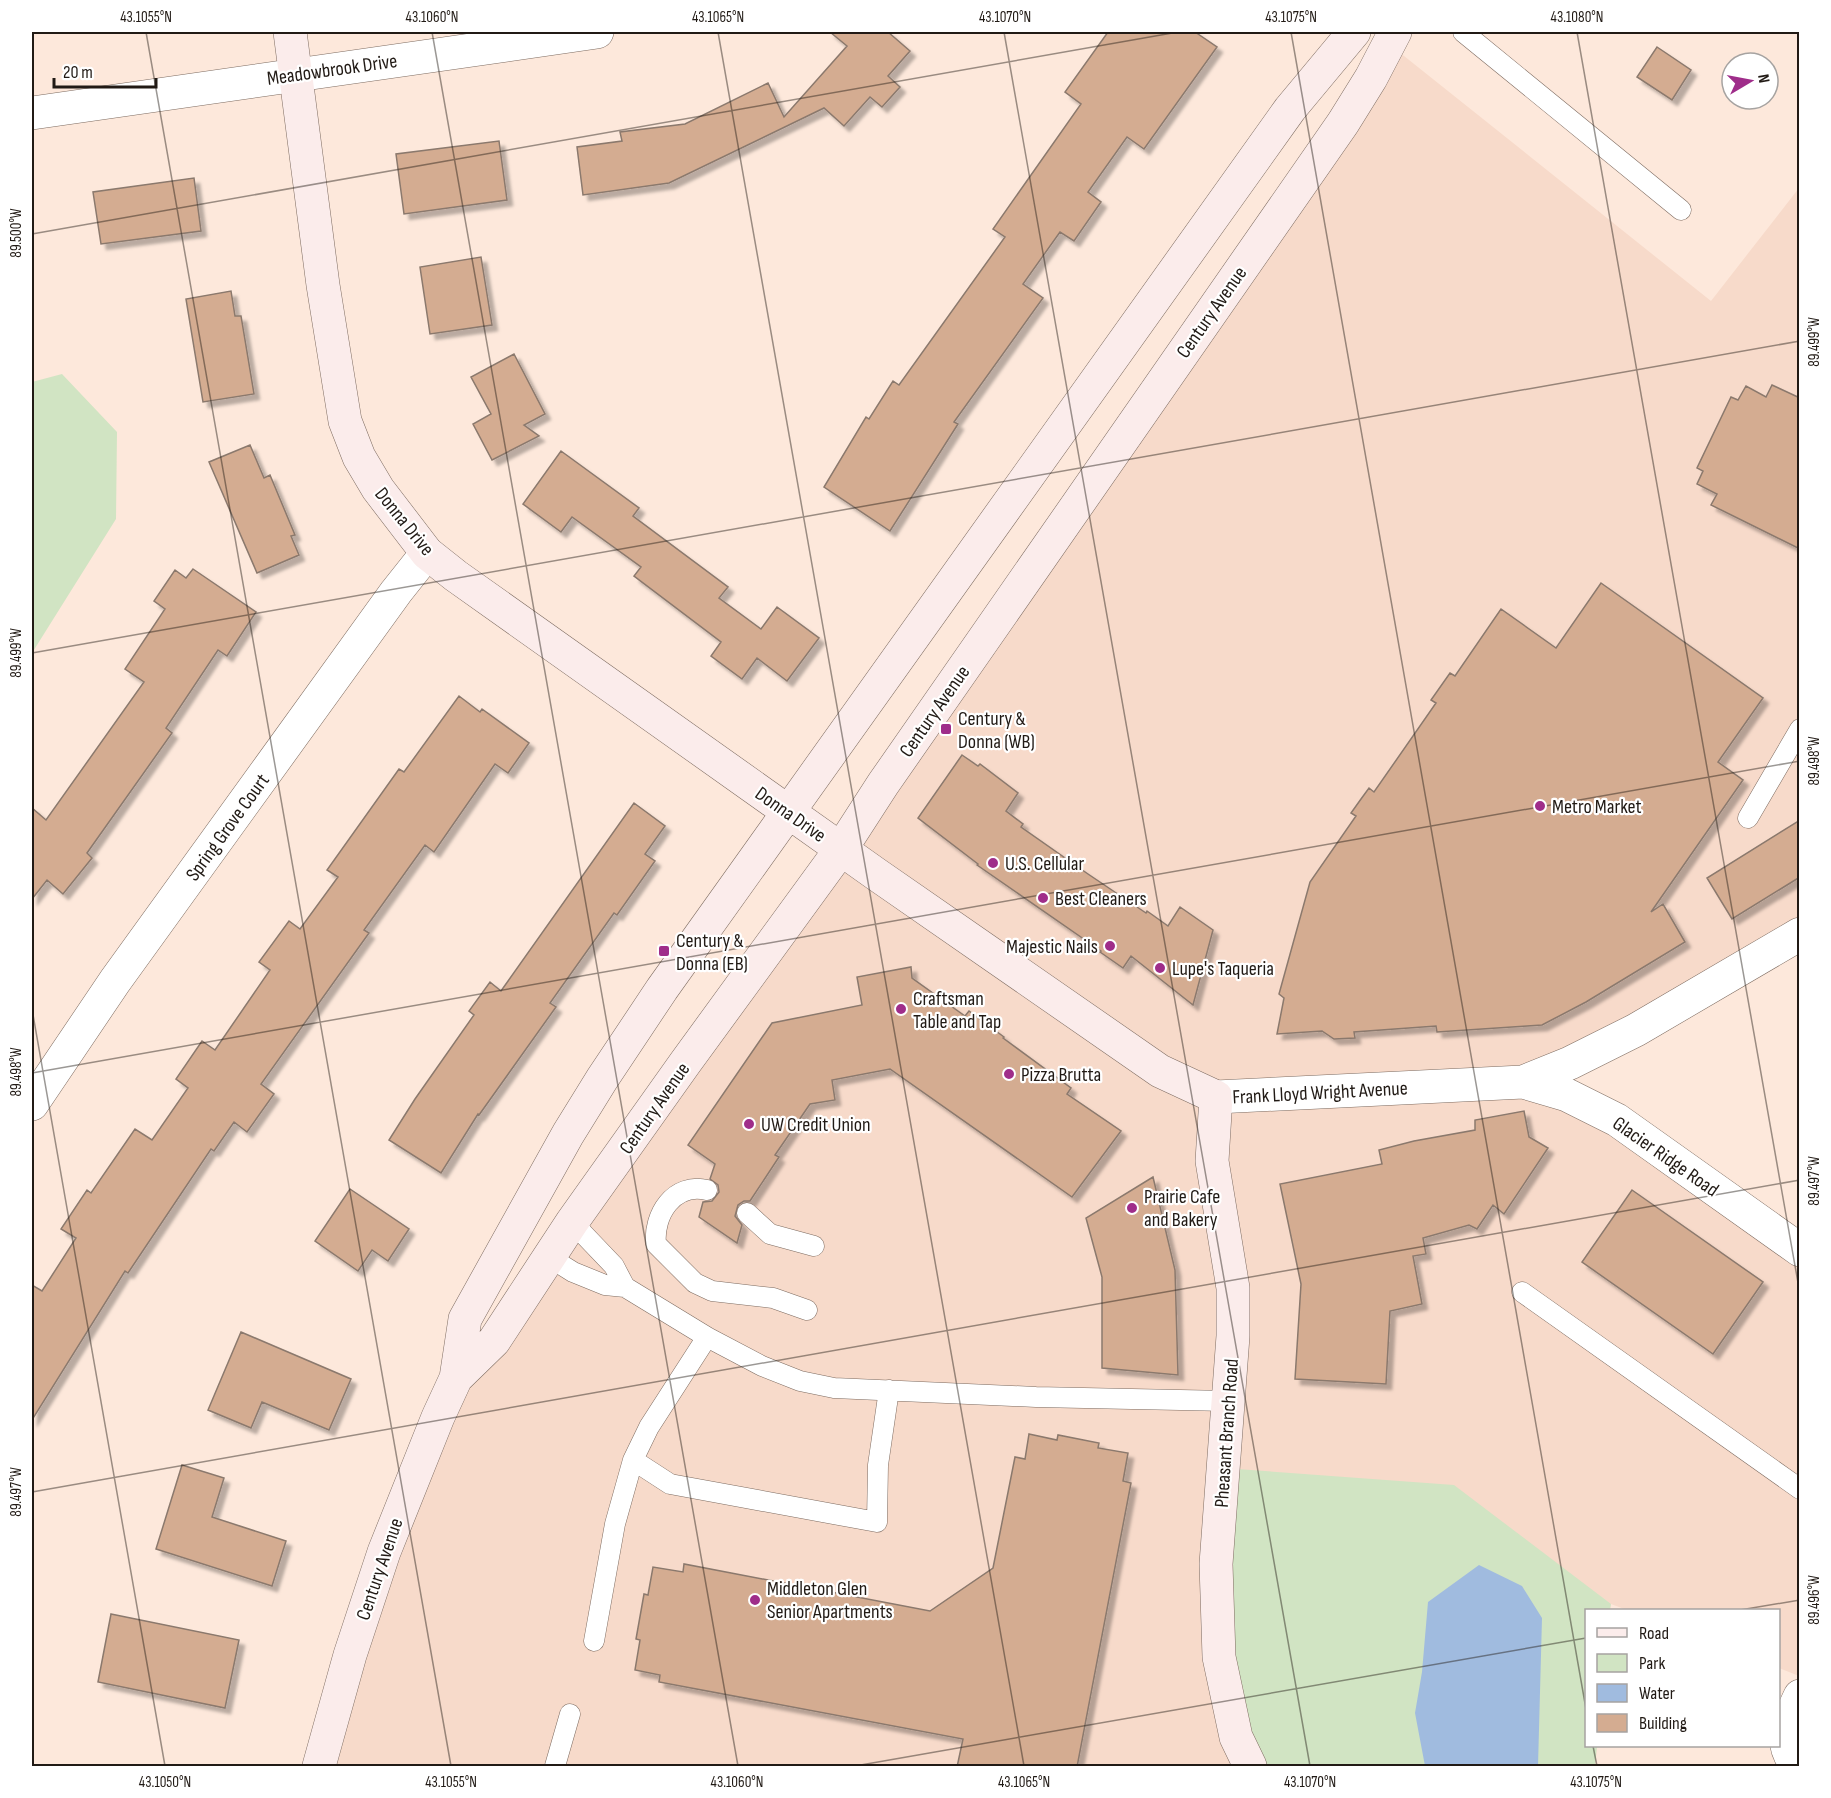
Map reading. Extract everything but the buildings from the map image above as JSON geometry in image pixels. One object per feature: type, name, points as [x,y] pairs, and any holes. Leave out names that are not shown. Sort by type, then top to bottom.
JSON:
[{"type":"main road","name":"Donna Drive","points":[[290,32],[323,285],[345,421],[358,457],[378,489],[427,553],[456,576],[841,849]]},
{"type":"main road","name":"Century Avenue","points":[[319,1767],[350,1655],[384,1552],[418,1465],[456,1378],[465,1319],[568,1134],[663,989],[1290,109],[1354,32]]},
{"type":"main road","name":"Century Avenue","points":[[456,1378],[494,1341],[573,1222],[685,1063],[841,849],[883,784],[1343,123],[1371,78],[1395,32]]},
{"type":"main road","name":"Frank Lloyd Wright Avenue","points":[[841,849],[1160,1071],[1216,1097]]},
{"type":"main road","name":"Pheasant Branch Road","points":[[1216,1097],[1212,1161],[1233,1288],[1233,1336],[1216,1564],[1219,1657],[1236,1737],[1250,1767]]},
{"type":"street","name":"Meadowbrook Drive","points":[[32,113],[597,32]]},
{"type":"street","name":"Spring Grove Court","points":[[32,1104],[129,961],[396,592],[427,553]]},
{"type":"street","name":"Frank Lloyd Wright Avenue","points":[[1216,1097],[1523,1082],[1570,1063],[1636,1030],[1800,934]]},
{"type":"street","name":"Glacier Ridge Road","points":[[1523,1082],[1567,1095],[1617,1120],[1800,1250]]},
{"type":"street","points":[[1797,1767],[1785,1739],[1785,1729],[1800,1696]]},
{"type":"lane","points":[[1463,32],[1681,210]]},
{"type":"lane","points":[[1748,818],[1800,729]]},
{"type":"lane","points":[[707,1190],[698,1188],[683,1191],[667,1204],[658,1219],[655,1232],[656,1244],[695,1283],[712,1291],[772,1298],[807,1310]]},
{"type":"lane","points":[[747,1213],[770,1234],[814,1246]]},
{"type":"lane","points":[[573,1222],[614,1266],[625,1287]]},
{"type":"lane","points":[[549,1257],[573,1272],[605,1285],[625,1287],[707,1337],[762,1366],[800,1381],[834,1388],[1228,1401]]},
{"type":"lane","points":[[1522,1292],[1800,1489]]},
{"type":"lane","points":[[594,1641],[615,1524],[633,1460],[649,1427],[707,1337]]},
{"type":"lane","points":[[633,1460],[670,1484],[877,1522],[878,1465],[889,1390]]},
{"type":"lane","points":[[555,1767],[570,1714]]},
{"type":"shaded area","points":[[1389,44],[1711,301],[1799,188],[1799,934],[1524,1082],[1799,1250],[1799,1676],[1780,1668],[1780,1609],[1624,1609],[1611,1604],[1610,1609],[1585,1609],[1585,1747],[1597,1747],[1595,1766],[319,1766],[438,1417]]},
{"type":"green space","points":[[62,374],[117,432],[116,519],[32,653],[32,382]]},
{"type":"green space","points":[[1223,1468],[1454,1485],[1611,1604],[1610,1609],[1585,1609],[1585,1747],[1597,1747],[1595,1766],[1250,1766],[1236,1737]]},
{"type":"water","points":[[1479,1565],[1522,1586],[1542,1618],[1538,1766],[1425,1766],[1415,1713],[1422,1672],[1428,1602]]},
{"type":"place","name":"Century & Donna (WB)","points":[[946,729]]},
{"type":"place","name":"Metro Market","points":[[1540,806]]},
{"type":"place","name":"U.S. Cellular","points":[[993,863]]},
{"type":"place","name":"Best Cleaners","points":[[1043,898]]},
{"type":"place","name":"Majestic Nails","points":[[1110,946]]},
{"type":"place","name":"Century & Donna (EB)","points":[[664,951]]},
{"type":"place","name":"Lupe's Taqueria","points":[[1160,968]]},
{"type":"place","name":"Craftsman Table and Tap","points":[[901,1009]]},
{"type":"place","name":"Pizza Brutta","points":[[1009,1074]]},
{"type":"place","name":"UW Credit Union","points":[[749,1124]]},
{"type":"place","name":"Prairie Cafe and Bakery","points":[[1132,1208]]},
{"type":"place","name":"Middleton Glen Senior Apartments","points":[[755,1600]]}]
